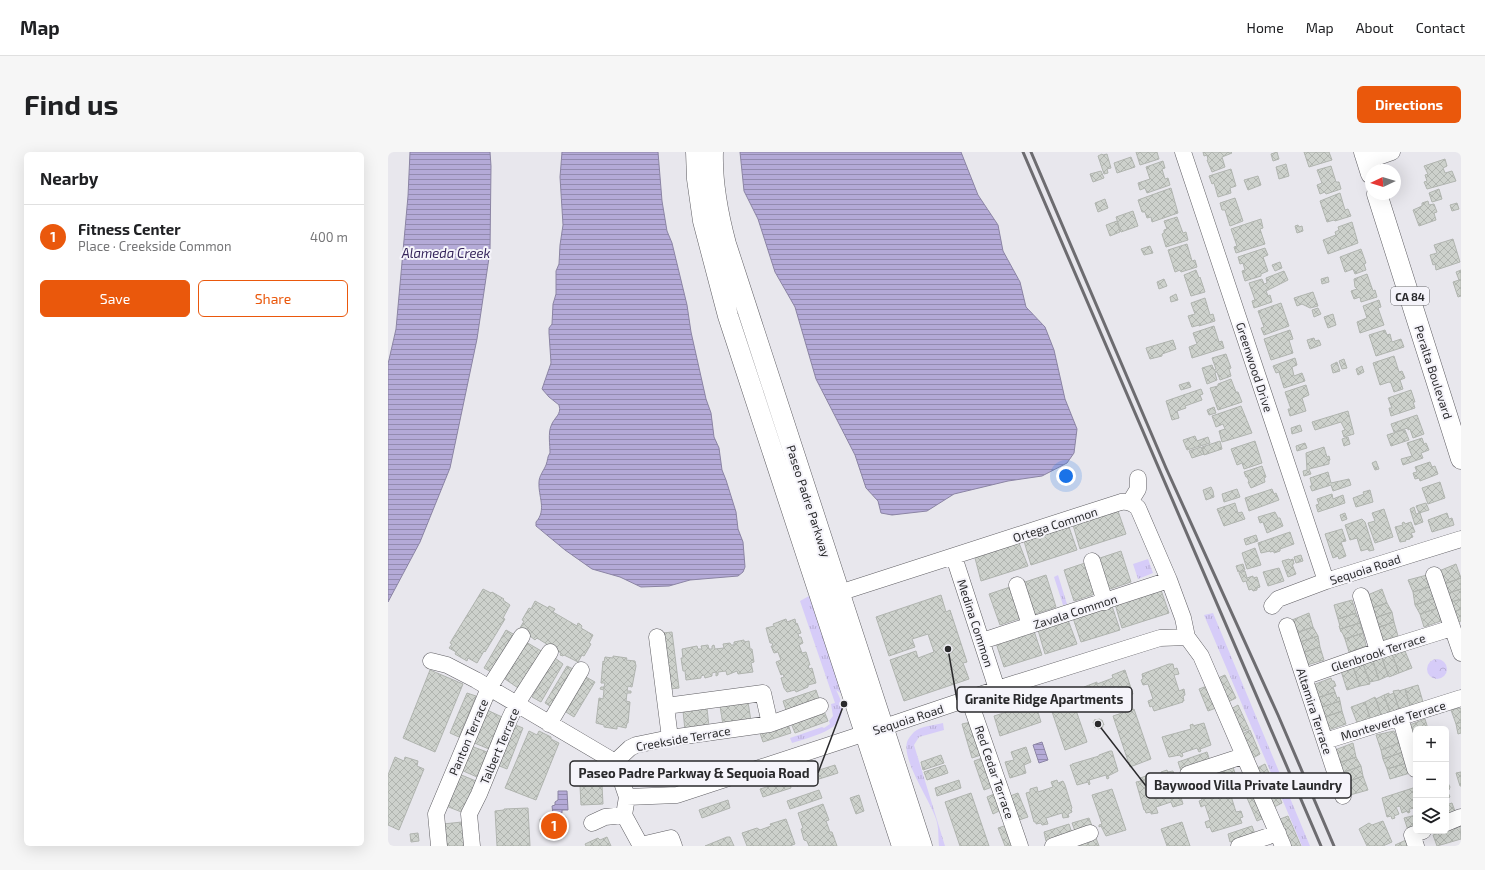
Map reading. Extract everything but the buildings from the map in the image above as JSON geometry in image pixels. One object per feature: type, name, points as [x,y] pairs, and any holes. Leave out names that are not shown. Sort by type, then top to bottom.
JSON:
[{"type":"main road","name":"Paseo Padre Parkway","points":[[696,152],[697,179],[703,221],[728,316],[902,846]]},
{"type":"main road","name":"Paseo Padre Parkway","points":[[713,152],[714,190],[726,244],[922,846]]},
{"type":"main road","name":"Peralta Boulevard","points":[[1379,200],[1461,459]]},
{"type":"street","name":"Greenwood Drive","points":[[1184,152],[1326,581]]},
{"type":"street","points":[[1367,162],[1392,152]]},
{"type":"street","points":[[1138,478],[1138,489],[1130,502],[1135,504],[1138,508],[1169,580],[1183,618],[1188,637],[1201,656],[1280,840],[1239,846]]},
{"type":"street","name":"Ortega Common","points":[[839,593],[1121,502],[1130,502]]},
{"type":"street","name":"Sequoia Road","points":[[1272,606],[1278,599],[1326,581],[1461,539]]},
{"type":"street","name":"Medina Common","points":[[954,556],[997,689]]},
{"type":"street","points":[[1092,561],[1105,602]]},
{"type":"street","points":[[1434,575],[1461,653]]},
{"type":"street","name":"Zavala Common","points":[[982,641],[1169,580]]},
{"type":"street","points":[[1017,585],[1030,626]]},
{"type":"street","points":[[1361,596],[1378,651]]},
{"type":"street","name":"Altamira Terrace","points":[[1287,626],[1343,796]]},
{"type":"street","name":"Glenbrook Terrace","points":[[1304,677],[1378,651],[1452,628]]},
{"type":"street","name":"Panton Terrace","points":[[439,846],[436,814],[489,688],[522,636]]},
{"type":"street","points":[[657,637],[670,738]]},
{"type":"street","name":"Sequoia Road","points":[[627,798],[677,795],[884,728],[997,689],[1160,638],[1188,637]]},
{"type":"street","name":"Talbert Terrace","points":[[472,846],[469,814],[479,794],[516,705],[550,652]]},
{"type":"street","points":[[431,661],[448,665],[615,762],[627,798],[624,815],[641,846],[671,838],[674,846]]},
{"type":"street","points":[[549,724],[581,670]]},
{"type":"street","points":[[666,706],[763,693],[770,724]]},
{"type":"street","name":"Monteverde Terrace","points":[[1325,741],[1461,698]]},
{"type":"street","name":"Red Cedar Terrace","points":[[969,699],[1020,846]]},
{"type":"street","name":"Creekside Terrace","points":[[615,762],[630,748],[636,745],[670,738],[770,724],[820,706]]},
{"type":"street","points":[[1400,717],[1413,762]]},
{"type":"street","points":[[1188,774],[1243,756]]},
{"type":"street","points":[[592,823],[605,817],[624,815]]},
{"type":"street","points":[[1449,821],[1461,817]]},
{"type":"street","points":[[1053,846],[1090,833]]},
{"type":"street","points":[[1415,834],[1412,835],[1416,846]]},
{"type":"green space","points":[[1148,559],[1153,573],[1138,579],[1133,564]]},
{"type":"green space","points":[[1058,575],[1067,604],[1063,605],[1054,577]]},
{"type":"green space","points":[[809,596],[842,694],[836,690],[841,703],[842,713],[838,721],[832,727],[813,736],[792,743],[790,738],[822,727],[824,728],[830,724],[829,721],[833,716],[831,704],[835,703],[800,601]]},
{"type":"green space","points":[[1213,613],[1310,846],[1302,846],[1204,615]]},
{"type":"green space","points":[[1433,659],[1441,659],[1447,665],[1447,673],[1441,679],[1433,679],[1427,673],[1427,665]]},
{"type":"green space","points":[[943,723],[944,730],[919,737],[914,745],[945,846],[939,846],[936,819],[912,770],[907,750],[907,741],[917,730]]},
{"type":"water","name":"Alameda Creek","points":[[410,152],[490,152],[490,251],[477,339],[450,468],[420,542],[388,602],[388,364],[396,329],[408,196]]},
{"type":"water","points":[[562,152],[658,152],[662,201],[667,231],[672,243],[687,305],[691,332],[706,399],[711,413],[714,437],[719,448],[722,470],[736,512],[738,529],[743,542],[745,567],[743,572],[738,576],[690,580],[669,586],[641,587],[620,577],[592,569],[565,550],[536,526],[536,522],[542,508],[539,480],[550,453],[550,429],[552,423],[559,414],[560,408],[559,405],[542,389],[551,363],[549,328],[552,324],[553,304],[556,294],[556,271],[559,264],[563,225],[560,177]]},
{"type":"water","points":[[740,152],[961,152],[978,195],[998,225],[1003,251],[1020,282],[1026,307],[1045,327],[1054,350],[1065,399],[1077,429],[1074,453],[1067,463],[1042,476],[1008,481],[954,494],[927,511],[892,515],[881,513],[878,501],[866,488],[855,455],[816,379],[795,307],[775,272],[758,219],[744,191]]},
{"type":"water","points":[[1042,742],[1048,760],[1039,763],[1033,745]]},
{"type":"water","points":[[558,791],[567,791],[568,810],[562,810],[562,813],[553,814],[552,806],[555,805],[555,802],[558,800]]},
{"type":"railway","points":[[1023,152],[1321,846]]},
{"type":"railway","points":[[1031,152],[1166,468],[1278,715],[1334,846]]},
{"type":"place","name":"Granite Ridge Apartments","points":[[948,649]]},
{"type":"place","name":"Paseo Padre Parkway & Sequoia Road","points":[[844,704]]},
{"type":"place","name":"Baywood Villa Private Laundry","points":[[1098,724]]},
{"type":"place","name":"Fitness Center","points":[[554,826]]}]
